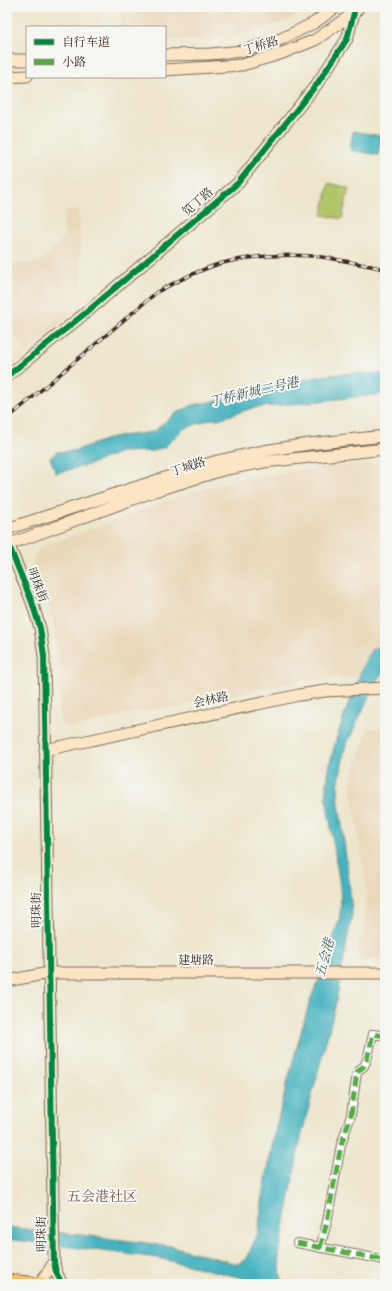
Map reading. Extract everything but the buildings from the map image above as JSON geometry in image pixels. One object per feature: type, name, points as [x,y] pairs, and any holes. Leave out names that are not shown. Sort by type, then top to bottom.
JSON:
[{"type":"main road","points":[[7,1280],[40,1284]]},
{"type":"street","name":"丁桥路","points":[[166,55],[210,54],[243,50],[281,39],[314,23],[336,7]]},
{"type":"street","name":"丁桥路","points":[[166,70],[242,65],[280,54],[315,40],[356,10]]},
{"type":"street","name":"笕丁路","points":[[7,376],[88,312],[238,183],[317,84],[347,39],[356,10]]},
{"type":"street","points":[[7,60],[26,60]]},
{"type":"street","points":[[7,77],[26,76]]},
{"type":"street","name":"丁城路","points":[[7,529],[217,461],[263,451],[309,444],[385,436]]},
{"type":"street","name":"丁城路","points":[[8,544],[155,491],[222,470],[264,462],[385,449]]},
{"type":"street","name":"明珠街","points":[[8,544],[32,602],[40,628],[44,656],[54,1262],[56,1272],[62,1284]]},
{"type":"street","name":"会林路","points":[[45,750],[299,694],[385,688]]},
{"type":"street","name":"建塘路","points":[[7,981],[49,973],[385,973]]},
{"type":"street","points":[[320,1248],[327,1222],[341,1145],[351,1115],[357,1072],[368,1060],[373,1034],[385,1036]]},
{"type":"street","points":[[297,1243],[385,1260]]},
{"type":"street","name":"明珠街","points":[[40,1284],[54,1262]]},
{"type":"shaded area","points":[[121,7],[310,7],[287,21],[229,39],[166,41],[166,26],[121,26]]},
{"type":"shaded area","points":[[64,210],[79,210],[82,306],[27,353],[14,334],[12,264],[39,263],[64,237]]},
{"type":"shaded area","points":[[385,462],[385,650],[361,677],[310,679],[181,706],[135,712],[77,727],[68,727],[61,722],[59,710],[59,657],[53,620],[33,565],[33,556],[42,546],[190,493],[237,480],[324,467]]},
{"type":"shaded area","points":[[385,728],[385,959],[367,961],[354,960],[365,922],[367,893],[351,783],[367,729]]},
{"type":"green space","points":[[329,183],[349,188],[342,219],[322,215]]},
{"type":"water","points":[[353,131],[382,136],[378,155],[350,150]]},
{"type":"water","name":"丁桥新城二号港","points":[[353,373],[385,374],[385,394],[253,408],[218,419],[211,419],[183,429],[165,447],[152,451],[121,452],[88,465],[56,473],[50,458],[56,452],[74,451],[113,437],[153,432],[175,414],[193,405],[244,396],[255,389],[328,375]]},
{"type":"water","points":[[385,645],[385,669],[377,680],[345,748],[338,787],[352,914],[335,1007],[300,1141],[279,1255],[281,1278],[287,1283],[299,1284],[257,1284],[247,1279],[158,1258],[7,1239],[7,1227],[171,1246],[237,1264],[244,1261],[258,1233],[274,1135],[291,1068],[310,1000],[324,967],[339,920],[341,906],[340,886],[326,797],[330,762],[340,728],[365,661],[372,649]]},
{"type":"railway","points":[[7,419],[157,292],[203,270],[219,264],[242,259],[297,255],[330,258],[385,269]]},
{"type":"marked path","points":[[320,1248],[327,1222],[341,1145],[351,1115],[357,1072],[364,1066],[367,1060],[373,1034],[385,1036]]},
{"type":"marked path","points":[[297,1243],[385,1260]]},
{"type":"cycle path","points":[[7,376],[88,311],[238,183],[317,84],[347,39],[354,13]]},
{"type":"cycle path","points":[[7,541],[32,602],[40,628],[44,656],[54,1262],[56,1272],[62,1284]]},
{"type":"district","name":"五会港社区","points":[[102,1197]]},
{"type":"water label","name":"五会港","points":[[325,958]]}]
